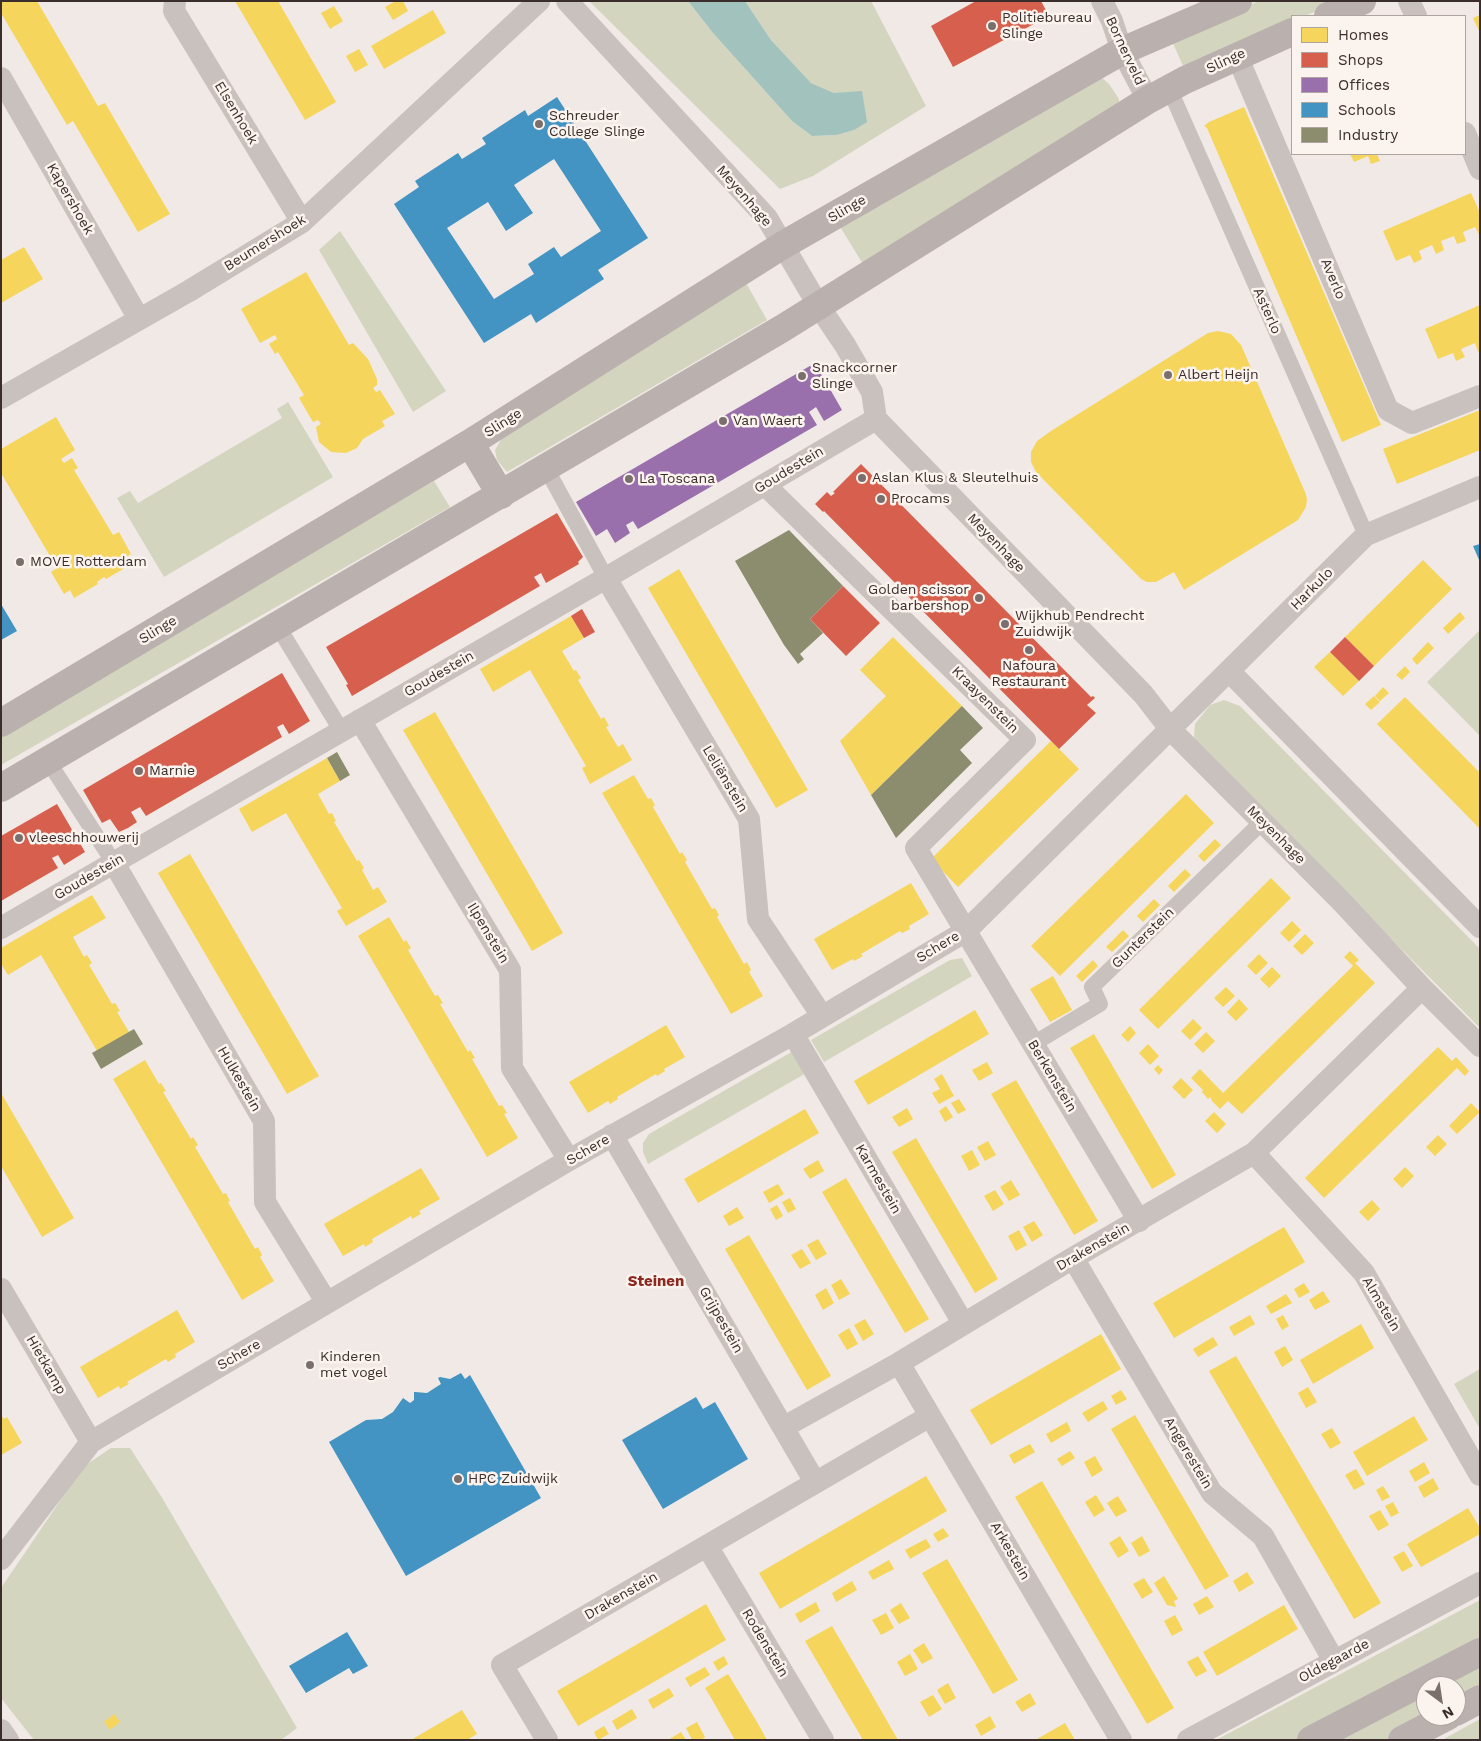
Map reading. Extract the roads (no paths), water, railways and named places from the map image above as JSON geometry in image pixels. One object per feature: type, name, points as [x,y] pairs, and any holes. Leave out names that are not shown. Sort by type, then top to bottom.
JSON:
[{"type":"main road","name":"Slinge","points":[[1,724],[470,443],[783,245],[1122,51],[1238,1]]},
{"type":"main road","points":[[1330,15],[1362,1]]},
{"type":"main road","name":"Slinge","points":[[1,788],[783,328],[1159,94],[1291,32]]},
{"type":"main road","name":"Slinge","points":[[470,443],[501,495]]},
{"type":"main road","points":[[1311,1740],[1480,1652]]},
{"type":"main road","points":[[1466,1707],[1480,1699]]},
{"type":"main road","points":[[1402,1740],[1429,1726]]},
{"type":"street","name":"Elsenhoek","points":[[175,1],[174,11],[302,222]]},
{"type":"street","name":"Beumershoek","points":[[1,398],[189,291],[302,222],[539,1]]},
{"type":"street","name":"Meyenhage","points":[[567,1],[767,218],[872,392],[876,419],[1143,694],[1171,730],[1342,902],[1422,988],[1480,1046]]},
{"type":"street","name":"Bornerveld","points":[[1102,1],[1112,21],[1122,51],[1159,94]]},
{"type":"street","points":[[1409,1],[1416,15]]},
{"type":"street","name":"Averlo","points":[[1237,56],[1388,410],[1412,423],[1480,396]]},
{"type":"street","name":"Kapershoek","points":[[1,78],[139,319]]},
{"type":"street","name":"Asterlo","points":[[1159,94],[1366,535]]},
{"type":"street","points":[[1466,135],[1480,168]]},
{"type":"street","name":"Goudestein","points":[[1,928],[606,578],[876,419]]},
{"type":"street","points":[[546,468],[606,578]]},
{"type":"street","name":"Kraayenstein","points":[[765,485],[1025,740],[916,848],[966,931]]},
{"type":"street","name":"Harkulo","points":[[1171,730],[1366,535],[1480,487]]},
{"type":"street","name":"Leliënstein","points":[[606,578],[749,819],[758,919],[822,1016]]},
{"type":"street","points":[[277,625],[350,725]]},
{"type":"street","points":[[1229,671],[1480,927]]},
{"type":"street","name":"Ilpenstein","points":[[350,725],[510,970],[512,1068],[569,1160]]},
{"type":"street","name":"Schere","points":[[1,1559],[91,1442],[569,1160],[793,1034],[966,931],[1171,730]]},
{"type":"street","points":[[48,761],[114,863]]},
{"type":"street","name":"Gunterstein","points":[[1033,1044],[1100,1004],[1092,987],[1262,822]]},
{"type":"street","name":"Hulkestein","points":[[114,863],[264,1121],[264,1202],[327,1303]]},
{"type":"street","name":"Berkenstein","points":[[966,931],[1139,1221]]},
{"type":"street","name":"Drakenstein","points":[[784,1427],[899,1363],[1254,1153],[1422,988]]},
{"type":"street","name":"Karmestein","points":[[793,1034],[963,1324]]},
{"type":"street","name":"Grijpestein","points":[[612,1135],[784,1427]]},
{"type":"street","name":"Almstein","points":[[1254,1153],[1364,1273],[1480,1475]]},
{"type":"street","name":"Angerestein","points":[[1074,1258],[1212,1493],[1262,1536],[1334,1661]]},
{"type":"street","name":"Hietkamp","points":[[1,1288],[91,1442]]},
{"type":"street","name":"Arkestein","points":[[899,1363],[1121,1740]]},
{"type":"street","name":"Drakenstein","points":[[547,1740],[502,1666],[930,1416]]},
{"type":"street","points":[[784,1427],[816,1482]]},
{"type":"street","name":"Rodenstein","points":[[707,1546],[823,1740]]},
{"type":"street","name":"Oldegaarde","points":[[1188,1740],[1480,1583]]},
{"type":"street","points":[[1,1730],[8,1740]]},
{"type":"water","points":[[688,1],[745,1],[771,40],[811,83],[834,93],[862,91],[867,122],[854,130],[837,135],[812,136],[792,121],[713,33]]},
{"type":"place","name":"Politiebureau Slinge","points":[[992,26]]},
{"type":"place","name":"Schreuder College Slinge","points":[[539,124]]},
{"type":"place","name":"Albert Heijn","points":[[1168,375]]},
{"type":"place","name":"Snackcorner Slinge","points":[[802,376]]},
{"type":"place","name":"Van Waert","points":[[723,421]]},
{"type":"place","name":"Aslan Klus & Sleutelhuis","points":[[862,478]]},
{"type":"place","name":"La Toscana","points":[[629,479]]},
{"type":"place","name":"Procams","points":[[881,499]]},
{"type":"place","name":"MOVE Rotterdam","points":[[20,562]]},
{"type":"place","name":"Golden scissor barbershop","points":[[979,598]]},
{"type":"place","name":"Wijkhub Pendrecht Zuidwijk","points":[[1005,624]]},
{"type":"place","name":"Nafoura Restaurant","points":[[1029,650]]},
{"type":"place","name":"Marnie","points":[[139,771]]},
{"type":"place","name":"vleeschhouwerij","points":[[19,838]]},
{"type":"place","name":"Kinderen met vogel","points":[[310,1365]]},
{"type":"place","name":"HPC Zuidwijk","points":[[458,1479]]},
{"type":"district","name":"Steinen","points":[[656,1282]]}]
